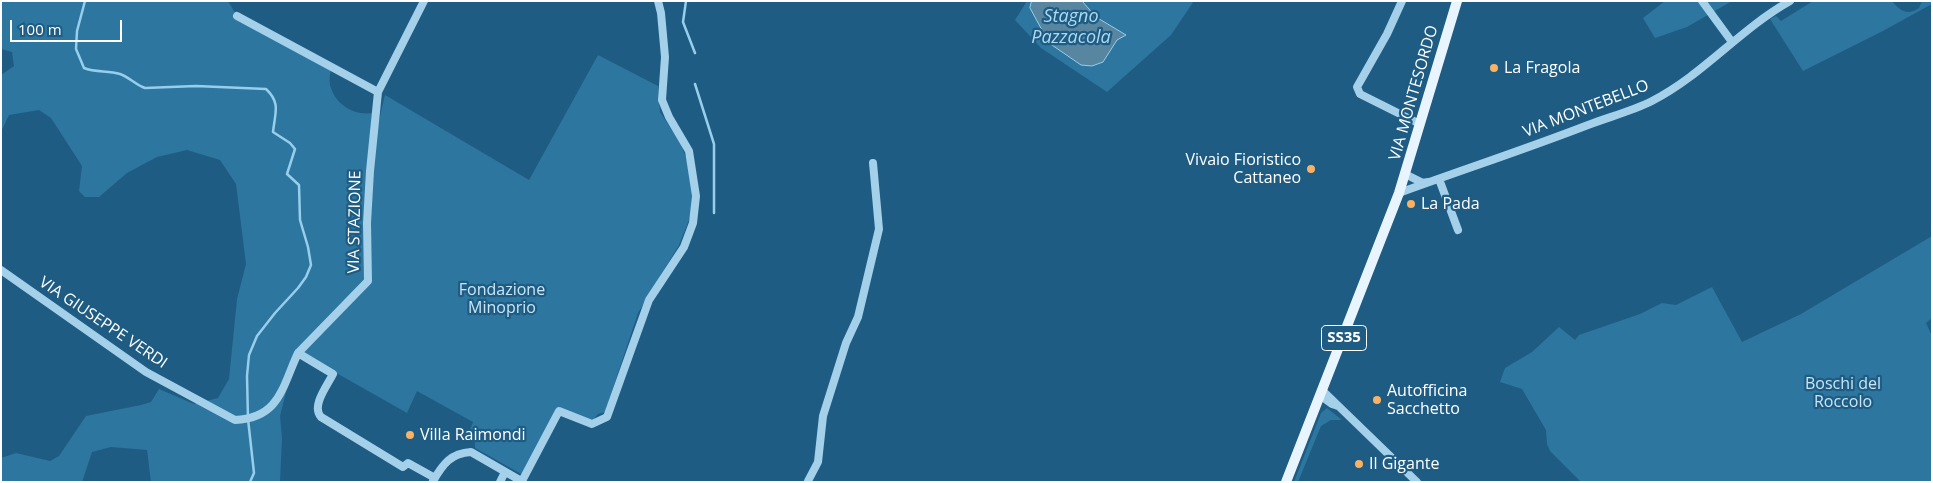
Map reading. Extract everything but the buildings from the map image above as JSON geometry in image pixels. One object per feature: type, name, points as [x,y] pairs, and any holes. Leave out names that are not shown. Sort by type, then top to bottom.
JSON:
[{"type":"main road","name":"VIA MONTESORDO","points":[[1399,193],[1457,1]]},
{"type":"main road","name":"SS35","points":[[1286,482],[1399,193]]},
{"type":"street","points":[[237,16],[378,92],[424,1]]},
{"type":"street","points":[[298,353],[333,374],[318,403],[317,409],[321,417],[402,467],[408,463],[434,480],[448,460],[454,455],[471,452],[523,482],[559,411],[592,424],[607,417],[649,300],[684,247],[693,223],[696,196],[689,151],[669,117],[662,100],[665,57],[658,1]]},
{"type":"street","points":[[1402,1],[1387,34],[1357,87],[1360,94],[1420,124]]},
{"type":"street","points":[[1702,1],[1732,42]]},
{"type":"street","name":"VIA MONTEBELLO","points":[[1399,193],[1569,133],[1652,101],[1699,71],[1769,13],[1790,1]]},
{"type":"street","name":"VIA STAZIONE","points":[[298,353],[368,280],[367,223],[378,92]]},
{"type":"street","points":[[810,482],[818,462],[824,416],[846,344],[858,317],[878,229],[874,163]]},
{"type":"street","points":[[1405,174],[1423,183],[1430,182]]},
{"type":"street","points":[[1439,179],[1458,230]]},
{"type":"street","name":"VIA GIUSEPPE VERDI","points":[[1,270],[146,372],[235,420],[261,415],[272,407],[298,353]]},
{"type":"street","points":[[1322,393],[1417,482]]},
{"type":"street","points":[[500,482],[505,472]]},
{"type":"green space","points":[[1,1],[228,1],[237,16],[331,69],[330,83],[332,92],[346,107],[359,113],[373,113],[367,280],[294,360],[280,416],[282,438],[280,482],[151,482],[147,450],[111,447],[92,452],[82,482],[1,482],[1,458],[16,453],[50,461],[59,456],[86,416],[151,402],[159,389],[194,404],[218,398],[229,379],[237,299],[246,264],[236,184],[220,160],[187,150],[157,157],[127,173],[99,197],[85,197],[79,191],[82,166],[51,118],[39,110],[9,115],[1,132],[1,75],[14,66],[12,52],[1,49]]},
{"type":"green space","points":[[1027,1],[1194,1],[1171,35],[1107,92],[1041,48],[1015,20]]},
{"type":"green space","points":[[1665,1],[1732,1],[1687,27],[1655,38],[1643,18]]},
{"type":"green space","points":[[1813,1],[1892,1],[1901,10],[1908,12],[1919,8],[1922,1],[1932,1],[1932,4],[1803,71],[1770,19],[1776,16],[1781,21]]},
{"type":"green space","name":"Fondazione Minoprio","points":[[598,55],[658,86],[660,112],[680,142],[687,160],[692,189],[691,215],[679,245],[638,313],[605,412],[598,414],[593,420],[557,407],[523,475],[475,448],[475,436],[470,430],[473,422],[417,391],[407,413],[301,353],[369,281],[371,187],[376,141],[385,95],[529,180]]},
{"type":"green space","name":"Boschi del Roccolo","points":[[1932,236],[1932,318],[1926,323],[1932,336],[1932,482],[1581,482],[1550,451],[1547,444],[1546,430],[1522,389],[1500,382],[1505,368],[1532,352],[1559,327],[1575,340],[1579,335],[1640,314],[1662,303],[1676,305],[1712,287],[1742,342],[1801,314]]},
{"type":"green space","points":[[1327,408],[1342,420],[1331,420],[1321,426],[1298,482],[1294,482],[1321,413]]},
{"type":"water","name":"Stagno Pazzacola","points":[[1032,1],[1082,1],[1096,17],[1126,35],[1117,40],[1103,62],[1092,66],[1081,65],[1049,43],[1030,8]]},
{"type":"waterway","points":[[85,1],[77,31],[76,49],[84,68],[120,74],[145,88],[196,86],[266,89],[274,99],[276,109],[273,132],[290,143],[295,149],[287,174],[299,185],[300,220],[311,265],[306,277],[298,288],[257,336],[249,355],[247,376],[248,419],[254,473],[250,482]]},
{"type":"waterway","points":[[686,1],[683,22],[695,53]]},
{"type":"waterway","points":[[695,84],[714,144],[714,213]]},
{"type":"place","name":"La Fragola","points":[[1494,68]]},
{"type":"place","name":"Vivaio Fioristico Cattaneo","points":[[1311,169]]},
{"type":"place","name":"La Pada","points":[[1411,204]]},
{"type":"place","name":"Autofficina Sacchetto","points":[[1377,400]]},
{"type":"place","name":"Villa Raimondi","points":[[410,435]]},
{"type":"place","name":"Il Gigante","points":[[1359,464]]}]
